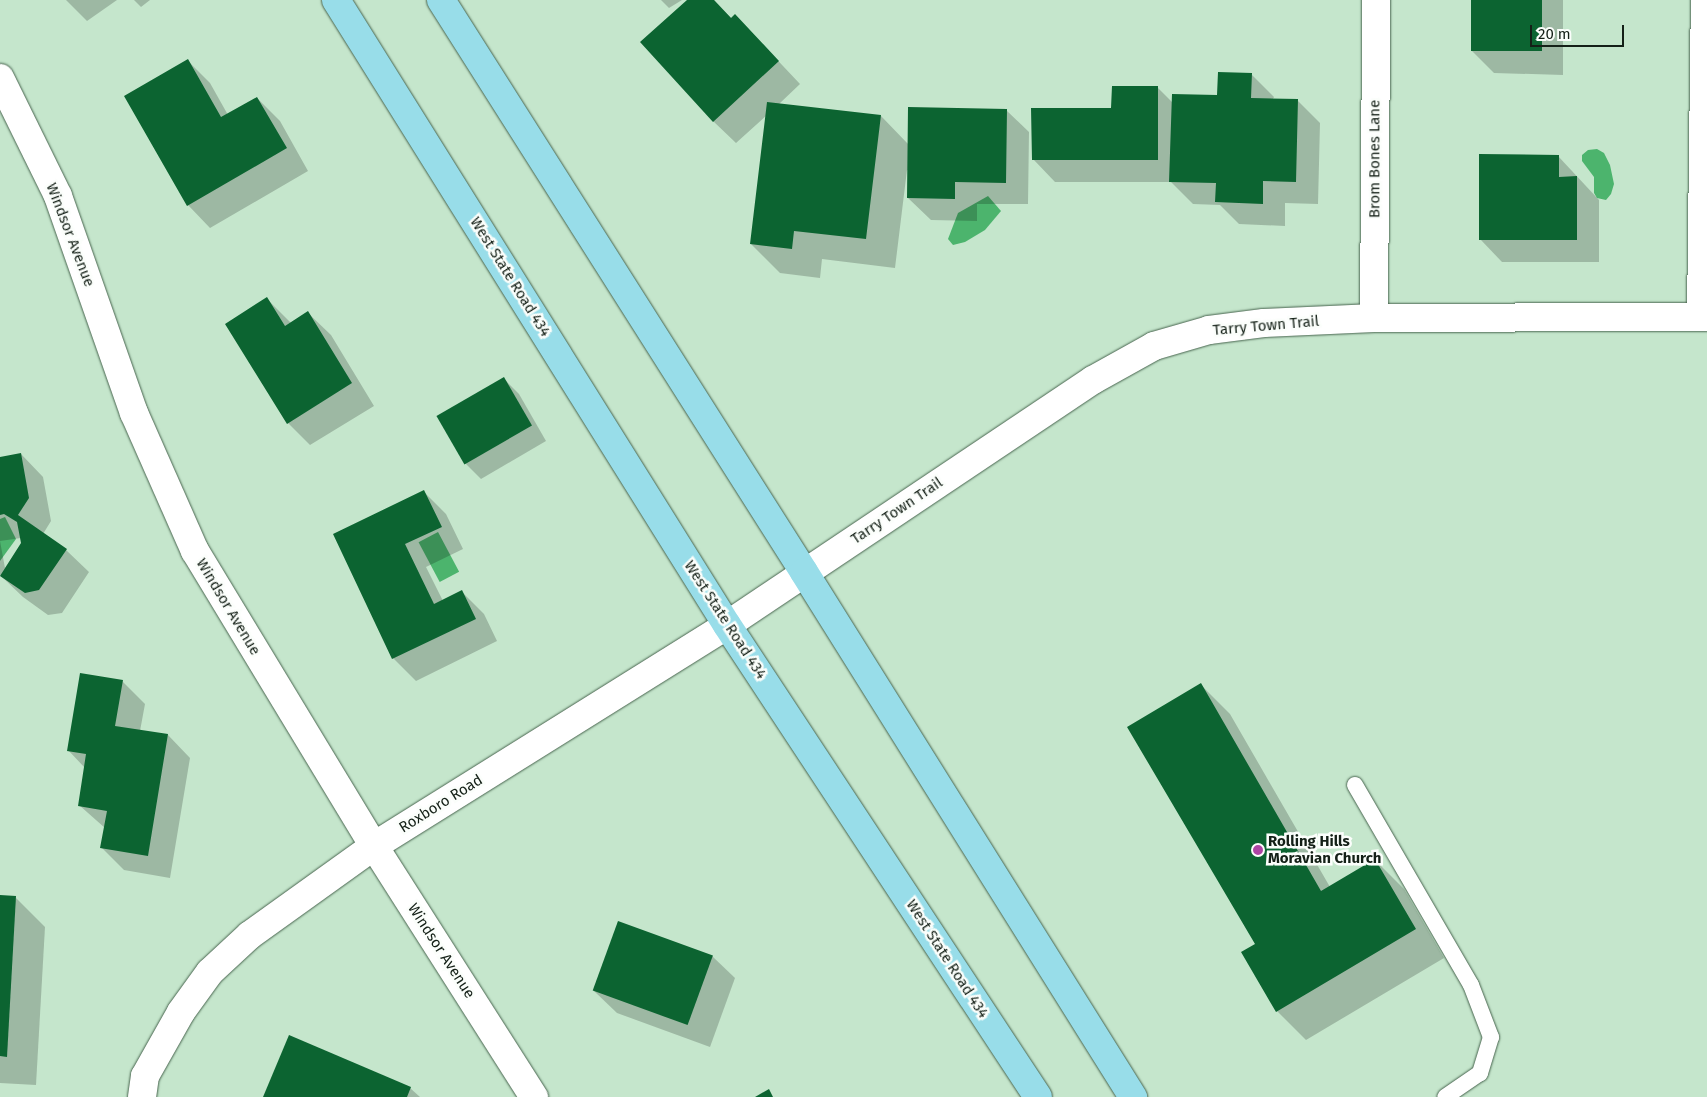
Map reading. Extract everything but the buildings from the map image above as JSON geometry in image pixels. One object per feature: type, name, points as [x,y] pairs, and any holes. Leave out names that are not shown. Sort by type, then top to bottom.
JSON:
[{"type":"main road","name":"West State Road 434","points":[[336,0],[423,136],[727,624],[1038,1097]]},
{"type":"main road","points":[[441,0],[804,572],[1133,1097]]},
{"type":"street","name":"Brom Bones Lane","points":[[1374,318],[1376,0]]},
{"type":"street","points":[[1704,317],[1705,0]]},
{"type":"street","name":"Windsor Avenue","points":[[0,78],[58,196],[134,413],[195,551],[374,846],[534,1097]]},
{"type":"street","name":"Tarry Town Trail","points":[[804,572],[1093,380],[1154,346],[1209,330],[1264,323],[1374,318],[1704,317]]},
{"type":"street","name":"Roxboro Road","points":[[142,1097],[145,1076],[181,1012],[210,972],[250,935],[374,846],[727,624],[804,572]]},
{"type":"lane","points":[[1355,785],[1471,985],[1491,1037],[1480,1073],[1445,1097]]},
{"type":"shaded area","points":[[1597,149],[1604,153],[1610,165],[1614,184],[1611,194],[1606,200],[1597,198],[1594,193],[1594,177],[1582,161],[1582,155],[1588,150]]},
{"type":"shaded area","points":[[988,196],[1001,211],[985,230],[965,242],[953,245],[948,239],[958,213]]},
{"type":"shaded area","points":[[5,517],[16,539],[0,561],[0,519]]},
{"type":"shaded area","points":[[438,532],[459,572],[440,582],[419,542]]},
{"type":"place","name":"Rolling Hills Moravian Church","points":[[1258,850]]}]
